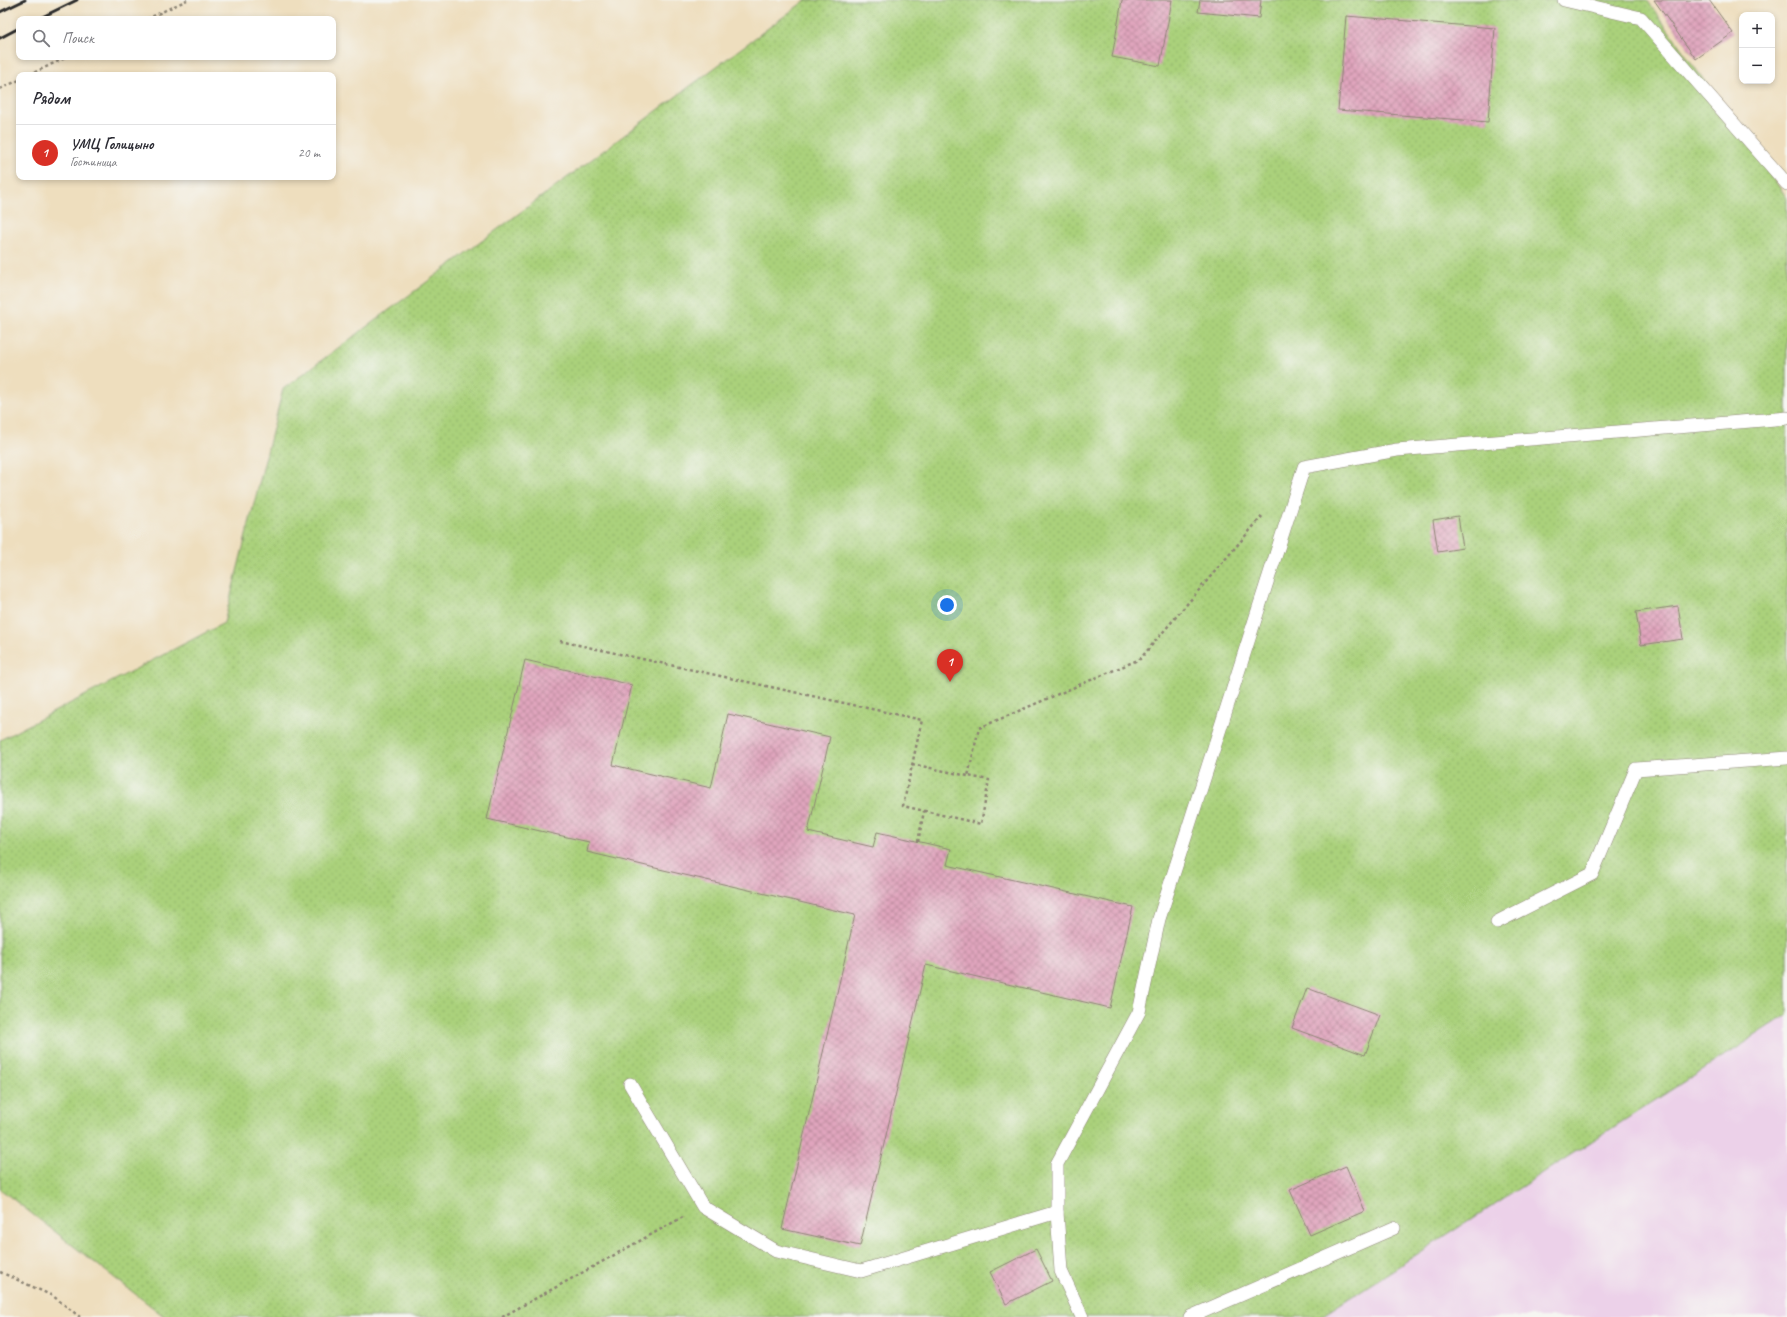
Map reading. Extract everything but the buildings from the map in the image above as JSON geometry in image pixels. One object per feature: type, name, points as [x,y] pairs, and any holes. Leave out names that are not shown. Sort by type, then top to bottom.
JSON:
[{"type":"lane","points":[[1564,0],[1641,18],[1787,184]]},
{"type":"lane","points":[[1082,1317],[1061,1271],[1058,1212],[1058,1164],[1138,1012],[1159,919],[1304,467],[1397,450],[1787,418]]},
{"type":"lane","points":[[1497,922],[1592,874],[1636,769],[1787,758]]},
{"type":"lane","points":[[630,1084],[703,1207],[776,1252],[861,1271],[1058,1212]]},
{"type":"lane","points":[[1190,1317],[1394,1228]]},
{"type":"path","points":[[153,16],[187,0]]},
{"type":"path","points":[[35,72],[61,60]]},
{"type":"path","points":[[0,89],[16,81]]},
{"type":"path","points":[[968,776],[979,728],[1140,659],[1268,509]]},
{"type":"path","points":[[560,641],[922,720],[912,764],[903,806],[981,824],[989,780],[912,764]]},
{"type":"path","points":[[918,842],[924,811]]},
{"type":"path","points":[[502,1317],[703,1207]]},
{"type":"path","points":[[0,1272],[53,1296],[80,1317]]},
{"type":"shaded area","points":[[1787,1015],[1787,1317],[1320,1317]]},
{"type":"green space","points":[[806,0],[1647,0],[1787,198],[1787,1015],[1320,1317],[165,1317],[0,1189],[0,740],[224,623],[283,389]]},
{"type":"railway","points":[[0,12],[25,0]]},
{"type":"railway","points":[[44,16],[77,0]]},
{"type":"railway","points":[[0,38],[16,30]]},
{"type":"place","name":"УМЦ Голицыно","points":[[950,682]]}]
